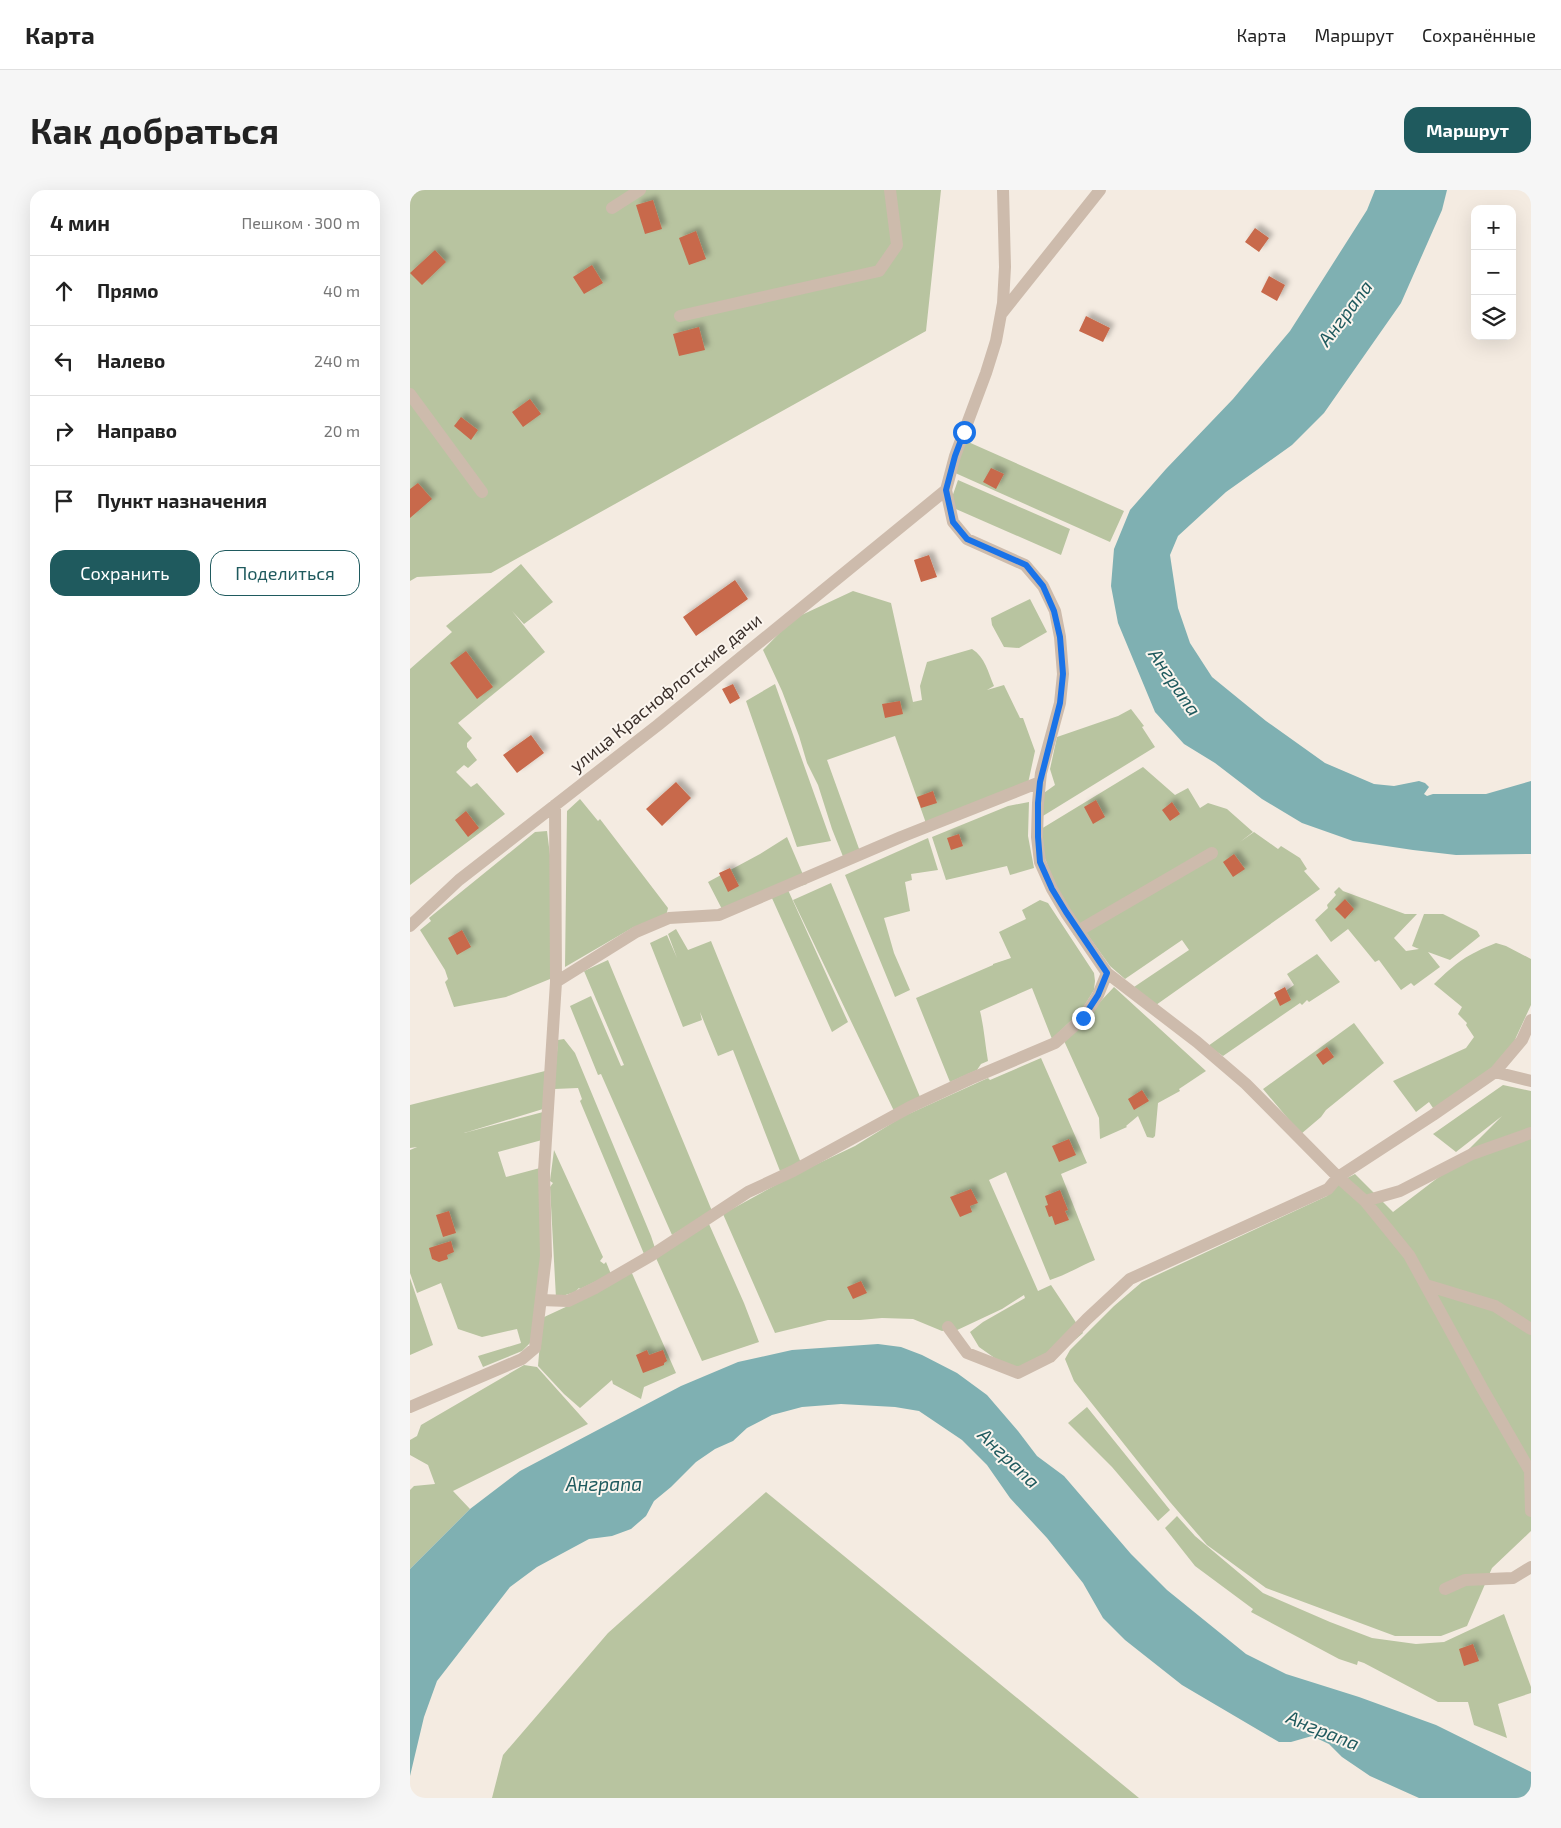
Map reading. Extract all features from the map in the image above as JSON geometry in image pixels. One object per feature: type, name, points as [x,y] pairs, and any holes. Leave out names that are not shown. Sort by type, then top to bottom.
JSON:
[{"type":"street","points":[[612,208],[640,190]]},
{"type":"street","points":[[680,316],[879,271],[897,245],[890,190]]},
{"type":"street","points":[[1003,190],[1005,267],[996,341],[955,456],[946,490],[953,522],[967,539],[1026,565],[1043,586],[1054,611],[1060,637],[1063,674],[1060,703],[1040,782],[1038,803],[1040,862],[1052,889],[1107,973],[1197,1042],[1246,1084],[1338,1177],[1365,1201],[1409,1255],[1530,1471],[1531,1511]]},
{"type":"street","points":[[1000,315],[1100,190]]},
{"type":"street","points":[[410,394],[482,492]]},
{"type":"street","name":"улица Краснофлотские дачи","points":[[410,926],[459,880],[658,725],[946,490]]},
{"type":"street","points":[[556,982],[636,932],[669,918],[719,915],[901,837],[1040,782]]},
{"type":"street","points":[[410,1408],[522,1360],[535,1348],[546,1256],[544,1171],[556,982],[555,805]]},
{"type":"street","points":[[1078,931],[1119,909],[1212,853]]},
{"type":"street","points":[[541,1300],[568,1300],[595,1288],[652,1255],[748,1192],[794,1170],[910,1107],[970,1078],[1055,1043],[1083,1018],[1098,995],[1107,973]]},
{"type":"street","points":[[948,1327],[967,1353],[1018,1373],[1050,1357],[1130,1279],[1328,1189],[1338,1177],[1495,1072],[1522,1040],[1531,1020]]},
{"type":"street","points":[[1495,1072],[1531,1081]]},
{"type":"street","points":[[1365,1201],[1400,1191],[1472,1154],[1531,1133]]},
{"type":"street","points":[[1426,1285],[1495,1306],[1531,1329]]},
{"type":"street","points":[[1445,1589],[1465,1580],[1513,1578],[1531,1567]]},
{"type":"green space","points":[[410,190],[941,190],[926,331],[491,573],[417,577],[410,581]]},
{"type":"green space","points":[[966,441],[1124,511],[1110,542],[953,472]]},
{"type":"green space","points":[[958,480],[1070,529],[1061,555],[949,506]]},
{"type":"green space","points":[[521,564],[553,602],[524,624],[512,611],[545,652],[458,723],[472,738],[467,743],[467,747],[477,760],[468,768],[464,765],[456,772],[471,787],[477,783],[505,814],[410,885],[410,669],[452,632],[446,626]]},
{"type":"green space","points":[[853,591],[891,603],[913,702],[922,700],[920,686],[927,662],[972,649],[983,661],[994,686],[987,690],[1004,685],[1020,718],[1023,718],[1035,751],[1027,788],[927,826],[895,736],[827,760],[862,857],[846,864],[832,829],[818,785],[807,763],[782,691],[763,650],[793,619]]},
{"type":"green space","points":[[1030,599],[1047,632],[1019,648],[1004,647],[992,625],[991,618]]},
{"type":"green space","points":[[775,684],[831,841],[797,847],[746,701]]},
{"type":"green space","points":[[1131,709],[1144,726],[1142,727],[1155,747],[1038,819],[1041,795],[1055,785],[1050,769],[1057,737],[1118,716]]},
{"type":"green space","points":[[1143,767],[1175,795],[1188,788],[1200,808],[1208,803],[1227,809],[1253,832],[1240,842],[1254,832],[1278,849],[1281,846],[1300,858],[1307,869],[1304,871],[1320,889],[1156,1005],[1134,987],[1189,950],[1182,940],[1125,979],[1110,966],[1059,895],[1038,840],[1043,836],[1041,829]]},
{"type":"green space","points":[[580,799],[598,821],[600,819],[668,908],[666,916],[632,928],[565,967],[567,811]]},
{"type":"green space","points":[[1029,802],[1028,836],[1034,868],[1010,875],[1007,866],[946,880],[932,837],[1008,806]]},
{"type":"green space","points":[[547,831],[551,863],[550,979],[506,997],[454,1007],[445,982],[448,979],[445,970],[420,930],[431,921],[429,918],[535,832]]},
{"type":"green space","points":[[787,837],[807,884],[788,890],[848,1022],[832,1032],[771,896],[725,915],[708,882]]},
{"type":"green space","points":[[928,838],[938,870],[911,874],[912,880],[905,882],[910,911],[884,918],[894,953],[910,990],[895,997],[845,875]]},
{"type":"green space","points":[[831,883],[920,1097],[894,1111],[793,900]]},
{"type":"green space","points":[[1339,887],[1343,891],[1405,914],[1417,914],[1394,938],[1406,951],[1419,949],[1412,946],[1424,914],[1443,914],[1477,931],[1480,936],[1450,960],[1428,952],[1440,967],[1414,986],[1411,983],[1401,990],[1379,960],[1375,962],[1348,929],[1331,942],[1315,920],[1328,908],[1327,905],[1336,895],[1334,892]]},
{"type":"green space","points":[[1040,900],[1048,903],[1094,973],[1094,990],[1081,1011],[1052,1039],[1032,988],[980,1011],[988,1061],[981,1064],[977,1070],[950,1082],[916,998],[1011,958],[999,932],[1026,919],[1022,910]]},
{"type":"green space","points":[[676,929],[688,950],[711,941],[801,1163],[780,1171],[733,1050],[718,1056],[700,1012],[702,1020],[683,1027],[650,943],[667,935],[677,958],[668,934]]},
{"type":"green space","points":[[1496,943],[1531,959],[1531,1005],[1506,1059],[1435,1111],[1429,1102],[1416,1112],[1393,1081],[1466,1048],[1474,1037],[1466,1025],[1467,1023],[1458,1014],[1462,1007],[1434,984],[1462,960]]},
{"type":"green space","points":[[1317,954],[1340,982],[1309,1002],[1307,1000],[1302,1005],[1300,1003],[1223,1056],[1208,1046],[1294,985],[1287,974]]},
{"type":"green space","points":[[608,960],[712,1211],[672,1235],[601,1074],[598,1075],[570,1006],[591,996],[621,1066],[624,1065],[584,971]]},
{"type":"green space","points":[[1114,987],[1206,1071],[1179,1089],[1180,1091],[1158,1103],[1155,1136],[1153,1138],[1147,1137],[1138,1116],[1127,1127],[1100,1139],[1099,1118],[1065,1043],[1065,1039]]},
{"type":"green space","points":[[1354,1023],[1384,1063],[1326,1110],[1321,1117],[1301,1134],[1263,1089]]},
{"type":"green space","points":[[564,1039],[575,1053],[651,1236],[655,1248],[644,1254],[580,1101],[582,1099],[578,1088],[554,1089],[558,1040]]},
{"type":"green space","points":[[1041,1058],[1087,1163],[1061,1174],[1095,1260],[1050,1280],[1006,1172],[989,1180],[1038,1291],[1051,1285],[1083,1333],[1055,1357],[1035,1368],[1006,1366],[979,1347],[970,1332],[983,1322],[1025,1298],[1024,1295],[1002,1309],[953,1332],[952,1329],[942,1331],[913,1319],[882,1318],[828,1320],[775,1333],[723,1214],[794,1175],[855,1146],[902,1117],[988,1078],[990,1080]]},
{"type":"green space","points":[[545,1071],[543,1109],[464,1133],[543,1112],[542,1140],[498,1152],[506,1177],[540,1168],[541,1254],[534,1339],[522,1351],[483,1367],[478,1356],[521,1343],[517,1329],[482,1337],[458,1329],[441,1283],[417,1293],[410,1273],[410,1150],[417,1147],[410,1148],[410,1105]]},
{"type":"green space","points":[[1503,1085],[1531,1091],[1531,1531],[1492,1568],[1467,1626],[1441,1636],[1395,1636],[1266,1588],[1207,1545],[1170,1502],[1074,1381],[1065,1359],[1070,1350],[1114,1306],[1142,1282],[1327,1196],[1337,1183],[1355,1174],[1393,1212],[1448,1170],[1502,1116],[1456,1152],[1433,1134]]},
{"type":"green space","points":[[554,1150],[603,1257],[600,1261],[604,1264],[606,1262],[611,1274],[579,1288],[575,1292],[556,1298],[550,1187],[553,1183],[550,1181]]},
{"type":"green space","points":[[709,1224],[759,1342],[702,1361],[656,1258]]},
{"type":"green space","points":[[631,1271],[676,1373],[644,1387],[641,1399],[613,1384],[612,1380],[580,1408],[538,1366],[542,1318],[570,1305]]},
{"type":"green space","points":[[410,1278],[433,1345],[410,1355]]},
{"type":"green space","points":[[524,1365],[537,1367],[588,1424],[453,1491],[470,1509],[410,1569],[410,1490],[414,1486],[435,1484],[428,1465],[410,1455],[410,1440],[417,1436],[421,1425]]},
{"type":"green space","points":[[1087,1407],[1170,1510],[1158,1521],[1112,1467],[1068,1423]]},
{"type":"green space","points":[[766,1492],[1139,1798],[492,1798],[503,1755],[608,1633]]},
{"type":"green space","points":[[1177,1516],[1195,1536],[1263,1593],[1372,1638],[1416,1644],[1444,1642],[1504,1614],[1531,1687],[1531,1693],[1498,1704],[1507,1738],[1474,1725],[1468,1702],[1438,1702],[1364,1663],[1358,1661],[1357,1665],[1339,1659],[1251,1612],[1253,1609],[1195,1566],[1165,1528]]},
{"type":"water","name":"Анграпа","points":[[1375,190],[1447,190],[1442,210],[1401,303],[1324,413],[1292,445],[1226,492],[1178,536],[1170,555],[1178,608],[1190,643],[1212,677],[1266,721],[1325,763],[1374,784],[1394,786],[1419,781],[1429,787],[1424,794],[1427,796],[1433,794],[1486,794],[1531,781],[1531,854],[1456,855],[1413,850],[1353,841],[1302,823],[1262,799],[1215,763],[1184,744],[1155,712],[1118,623],[1111,586],[1114,549],[1130,510],[1233,399],[1290,331],[1367,210]]},
{"type":"water","name":"Анграпа","points":[[878,1344],[901,1347],[922,1355],[957,1373],[987,1395],[1037,1456],[1064,1476],[1131,1554],[1167,1590],[1246,1654],[1286,1674],[1359,1697],[1436,1725],[1531,1772],[1531,1798],[1419,1798],[1370,1776],[1342,1757],[1329,1744],[1312,1736],[1291,1742],[1279,1742],[1182,1685],[1125,1640],[1103,1618],[1083,1583],[1047,1538],[1010,1498],[987,1465],[962,1440],[919,1411],[895,1407],[841,1404],[802,1407],[772,1415],[747,1428],[733,1441],[715,1449],[696,1462],[654,1501],[646,1516],[631,1529],[612,1536],[589,1539],[537,1567],[510,1587],[437,1681],[424,1717],[410,1776],[410,1569],[470,1509],[520,1471],[681,1386],[738,1362],[792,1350]]},
{"type":"building","points":[[653,200],[662,229],[645,234],[636,205]]},
{"type":"building","points":[[1255,228],[1269,238],[1259,252],[1245,242]]},
{"type":"building","points":[[696,231],[706,259],[689,265],[679,238]]},
{"type":"building","points":[[435,250],[446,262],[422,285],[410,273]]},
{"type":"building","points":[[592,265],[603,283],[584,294],[573,277]]},
{"type":"building","points":[[1269,276],[1285,285],[1277,301],[1261,292]]},
{"type":"building","points":[[1086,316],[1110,328],[1103,342],[1079,331]]},
{"type":"building","points":[[699,327],[705,350],[679,356],[673,334]]},
{"type":"building","points":[[530,399],[541,414],[523,427],[512,412]]},
{"type":"building","points":[[461,417],[478,430],[471,440],[454,426]]},
{"type":"building","points":[[991,468],[1004,474],[996,489],[983,482]]},
{"type":"building","points":[[418,483],[432,499],[410,518],[410,489]]},
{"type":"building","points":[[929,555],[937,577],[921,582],[914,560]]},
{"type":"building","points":[[735,580],[748,599],[696,636],[683,617]]},
{"type":"building","points":[[466,651],[493,687],[477,699],[450,663]]},
{"type":"building","points":[[733,684],[740,698],[730,704],[722,689]]},
{"type":"building","points":[[900,701],[903,714],[885,718],[882,704]]},
{"type":"building","points":[[531,735],[544,753],[517,773],[503,755]]},
{"type":"building","points":[[676,782],[691,798],[662,826],[646,809]]},
{"type":"building","points":[[933,791],[937,803],[921,808],[917,797]]},
{"type":"building","points":[[1096,800],[1105,817],[1093,824],[1084,807]]},
{"type":"building","points":[[1172,802],[1180,814],[1170,821],[1162,810]]},
{"type":"building","points":[[466,811],[479,828],[468,837],[455,820]]},
{"type":"building","points":[[959,834],[963,846],[951,850],[947,838]]},
{"type":"building","points":[[1234,854],[1245,869],[1233,877],[1223,862]]},
{"type":"building","points":[[730,868],[739,886],[728,892],[719,873]]},
{"type":"building","points":[[1345,899],[1354,909],[1345,919],[1335,909]]},
{"type":"building","points":[[462,930],[471,947],[457,955],[448,938]]},
{"type":"building","points":[[1285,987],[1291,1000],[1280,1006],[1274,993]]},
{"type":"building","points":[[1327,1047],[1334,1057],[1323,1065],[1316,1055]]},
{"type":"building","points":[[1142,1090],[1149,1101],[1134,1110],[1128,1099]]},
{"type":"building","points":[[1069,1139],[1076,1155],[1059,1162],[1052,1146]]},
{"type":"building","points":[[971,1189],[978,1203],[970,1206],[972,1212],[960,1217],[950,1197]]},
{"type":"building","points":[[1060,1190],[1068,1210],[1065,1211],[1069,1220],[1055,1225],[1052,1216],[1049,1217],[1045,1206],[1048,1205],[1045,1196]]},
{"type":"building","points":[[449,1211],[456,1233],[443,1237],[436,1215]]},
{"type":"building","points":[[451,1241],[454,1252],[447,1255],[448,1259],[439,1262],[432,1259],[429,1248]]},
{"type":"building","points":[[861,1281],[867,1293],[853,1299],[847,1287]]},
{"type":"building","points":[[647,1350],[649,1355],[663,1350],[667,1361],[664,1365],[643,1373],[636,1355]]},
{"type":"building","points":[[1473,1644],[1479,1661],[1464,1666],[1459,1649]]},
{"type":"route","points":[[964,432],[946,490],[953,522],[967,539],[1026,565],[1043,586],[1054,611],[1060,637],[1063,674],[1060,703],[1041,772],[1038,803],[1038,837],[1040,862],[1052,889],[1107,973],[1098,995],[1083,1018]]}]
